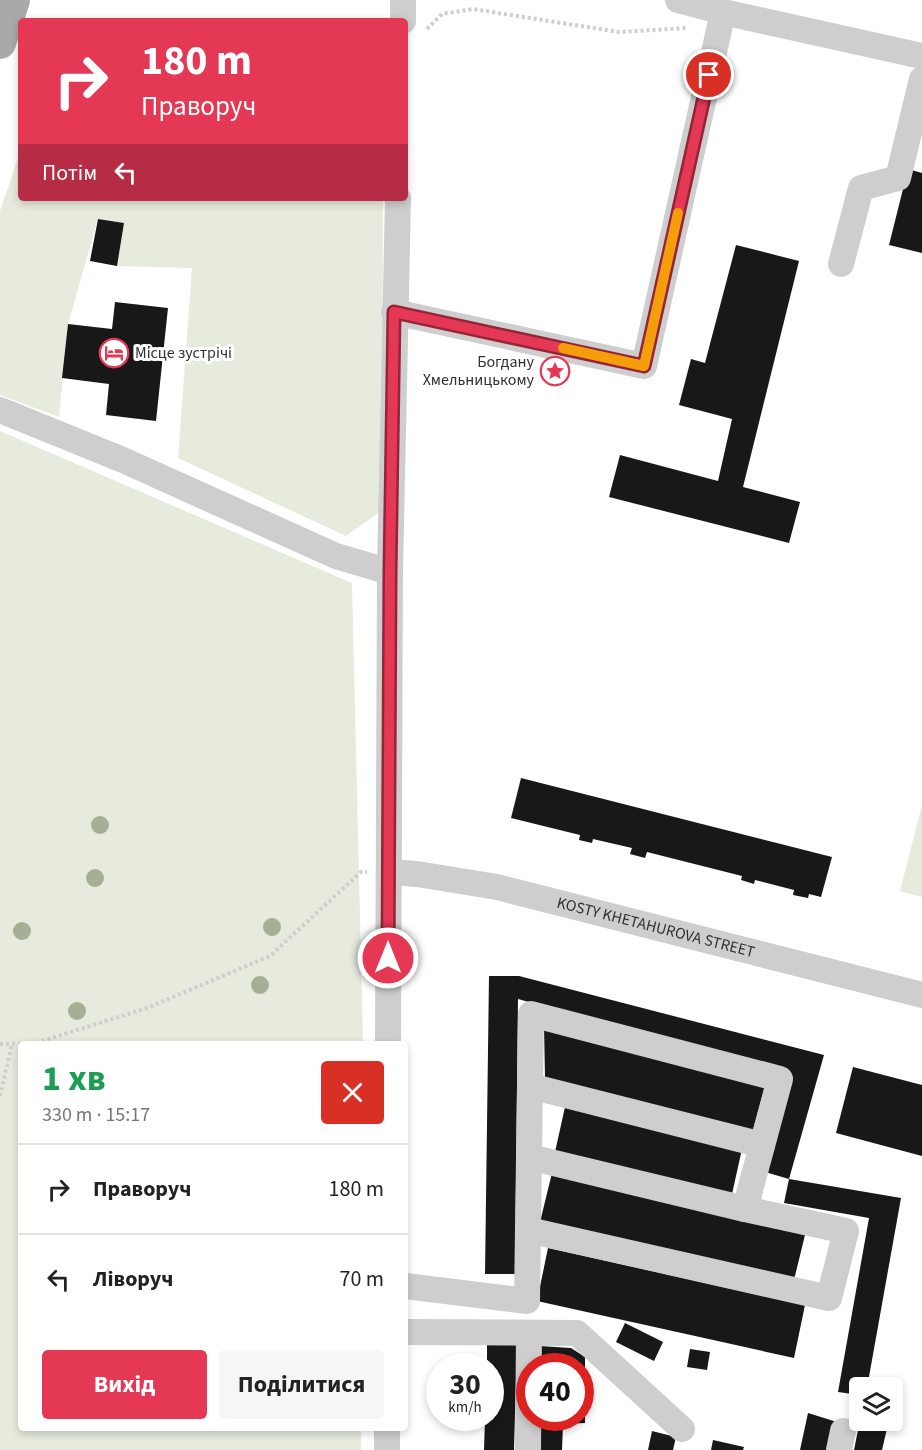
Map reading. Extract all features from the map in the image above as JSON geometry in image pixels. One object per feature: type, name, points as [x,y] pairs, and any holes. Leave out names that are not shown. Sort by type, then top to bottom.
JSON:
[{"type":"main road","points":[[0,43],[14,0]]},
{"type":"street","points":[[403,0],[408,18]]},
{"type":"street","points":[[678,0],[922,56]]},
{"type":"street","points":[[394,312],[644,366],[723,12]]},
{"type":"street","points":[[841,264],[861,188],[898,178],[922,79]]},
{"type":"street","points":[[388,1041],[390,572],[398,201]]},
{"type":"street","points":[[0,410],[123,460],[336,556],[390,572]]},
{"type":"street","name":"KOSTY KHETAHUROVA STREET","points":[[389,872],[417,874],[497,887],[922,995]]},
{"type":"street","points":[[408,1286],[527,1301],[531,1014],[780,1079],[745,1209]]},
{"type":"street","points":[[530,1086],[762,1145]]},
{"type":"street","points":[[528,1230],[829,1298],[846,1231],[529,1157]]},
{"type":"street","points":[[408,1332],[577,1333],[682,1429]]},
{"type":"street","points":[[528,1450],[529,1333]]},
{"type":"street","points":[[387,1431],[387,1450]]},
{"type":"path","points":[[411,29],[442,15],[473,9],[619,32],[686,28],[723,12]]},
{"type":"path","points":[[39,1041],[147,1008],[270,956],[361,872],[389,872]]},
{"type":"path","points":[[0,1044],[18,1044]]},
{"type":"path","points":[[0,1096],[12,1044]]},
{"type":"shaded area","points":[[18,158],[18,201],[383,201],[382,510],[346,536],[178,458],[192,268],[117,266],[124,223],[98,219],[68,324],[59,417],[0,395],[0,211]]},
{"type":"shaded area","points":[[0,431],[352,583],[363,1041],[18,1041],[18,1431],[361,1431],[361,1450],[0,1450]]},
{"type":"shaded area","points":[[922,805],[922,897],[900,891]]},
{"type":"building","points":[[908,169],[922,173],[922,253],[889,245]]},
{"type":"building","points":[[98,219],[124,223],[117,266],[90,261]]},
{"type":"building","points":[[736,245],[799,261],[743,487],[800,502],[789,543],[609,497],[620,455],[718,481],[732,419],[679,405],[691,359],[705,363]]},
{"type":"building","name":"Місце зустрічі","points":[[115,302],[168,308],[156,421],[106,415],[109,384],[62,378],[68,324],[112,329]]},
{"type":"building","points":[[521,778],[832,857],[821,897],[809,894],[808,898],[793,895],[794,890],[755,880],[754,884],[741,880],[742,876],[647,852],[645,858],[630,854],[632,848],[593,839],[592,843],[579,840],[580,835],[511,818]]},
{"type":"building","points":[[489,976],[519,976],[824,1055],[789,1179],[765,1172],[792,1076],[518,999],[515,1274],[485,1274]]},
{"type":"building","points":[[544,1026],[765,1086],[752,1134],[545,1078]]},
{"type":"building","points":[[853,1067],[922,1085],[922,1156],[836,1133]]},
{"type":"building","points":[[565,1107],[742,1149],[732,1194],[555,1152]]},
{"type":"building","points":[[552,1173],[805,1235],[793,1284],[540,1222]]},
{"type":"building","points":[[789,1179],[901,1198],[869,1377],[849,1377],[849,1394],[838,1392],[869,1218],[784,1203]]},
{"type":"building","points":[[548,1248],[805,1305],[794,1358],[537,1301]]},
{"type":"building","points":[[625,1323],[663,1342],[654,1361],[616,1342]]},
{"type":"building","points":[[487,1341],[517,1342],[514,1450],[484,1450],[485,1431],[504,1431],[504,1353],[487,1353]]},
{"type":"building","points":[[540,1346],[571,1348],[579,1353],[540,1353]]},
{"type":"building","points":[[690,1349],[710,1352],[707,1370],[687,1367]]},
{"type":"building","points":[[808,1413],[837,1422],[831,1450],[800,1450]]},
{"type":"building","points":[[539,1431],[563,1431],[562,1450],[538,1450]]},
{"type":"building","points":[[652,1431],[676,1437],[673,1450],[648,1450]]},
{"type":"building","points":[[858,1431],[886,1431],[882,1450],[854,1450]]},
{"type":"building","points":[[713,1440],[744,1447],[743,1450],[711,1450]]},
{"type":"slow traffic","points":[[563,348],[644,366],[678,213]]},
{"type":"place","name":"Місце зустрічі","points":[[114,353]]},
{"type":"place","name":"Богдану Хмельницькому","points":[[555,371]]},
{"type":"route","points":[[388,958],[394,312],[644,366],[709,75]]}]
